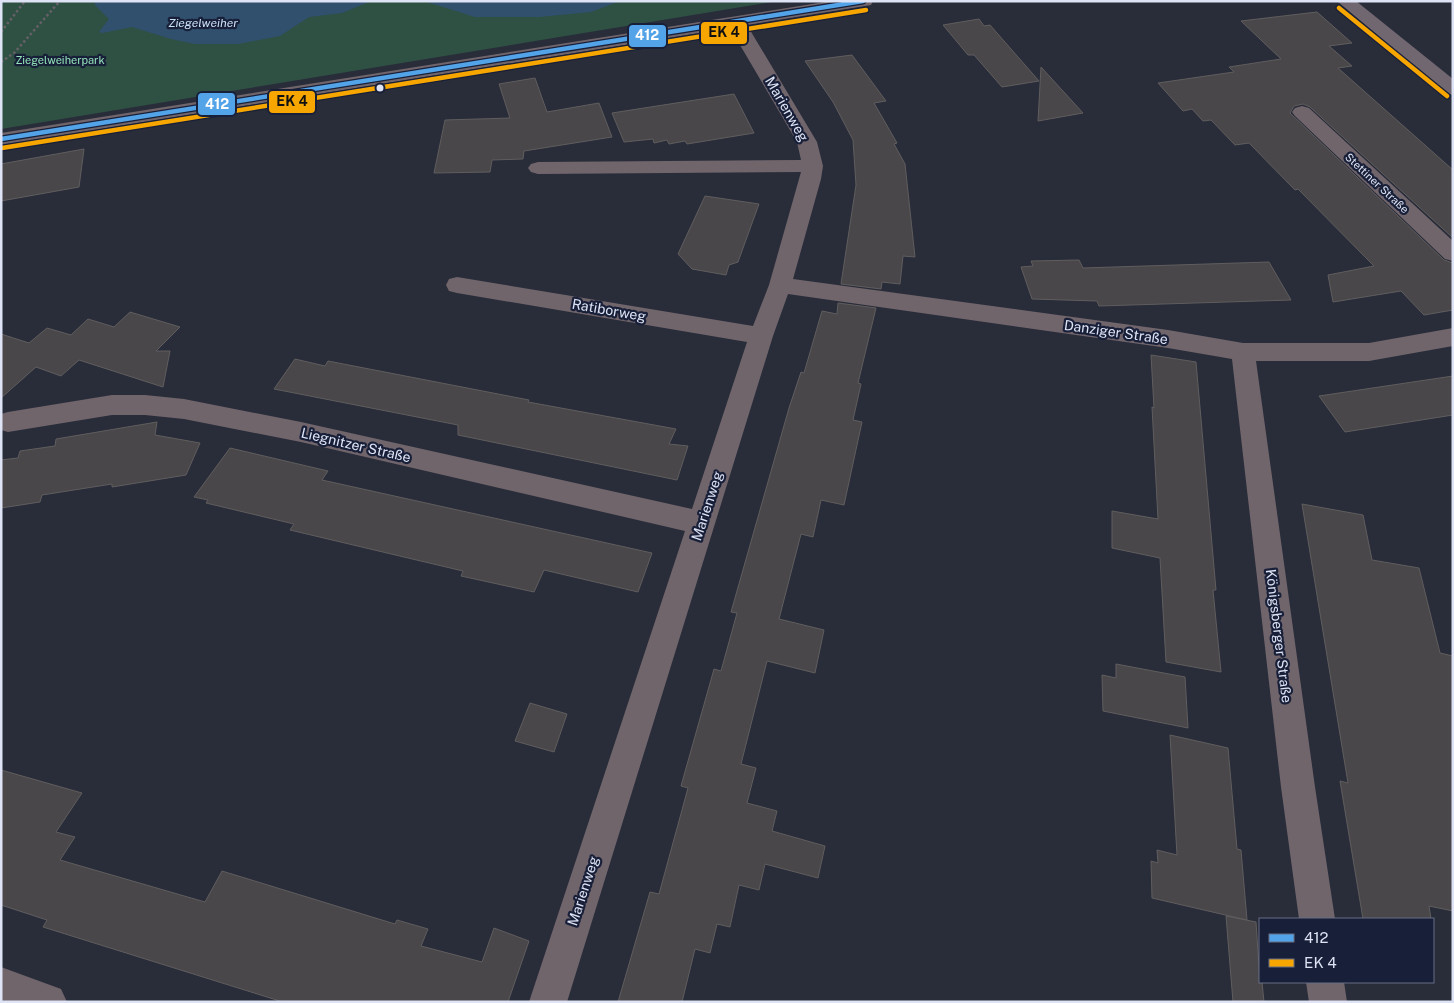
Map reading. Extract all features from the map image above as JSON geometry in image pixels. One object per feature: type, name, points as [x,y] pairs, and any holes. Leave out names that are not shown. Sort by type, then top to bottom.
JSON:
[{"type":"main road","points":[[1345,1],[1453,89]]},
{"type":"street","points":[[1,139],[865,1]]},
{"type":"street","name":"Marienweg","points":[[548,1002],[761,336],[780,285],[811,179],[812,153],[807,142],[744,33],[735,22]]},
{"type":"street","name":"Stettiner Straße","points":[[1302,112],[1453,254]]},
{"type":"street","points":[[538,168],[813,166]]},
{"type":"street","name":"Ratiborweg","points":[[457,285],[761,336]]},
{"type":"street","name":"Danziger Straße","points":[[780,285],[1168,339],[1243,352],[1369,352],[1453,337]]},
{"type":"street","name":"Königsberger Straße","points":[[1243,352],[1316,918]]},
{"type":"street","name":"Liegnitzer Straße","points":[[8,422],[112,405],[145,405],[184,409],[301,432],[701,523]]},
{"type":"street","points":[[1326,983],[1328,1002]]},
{"type":"street","points":[[1,986],[48,1002]]},
{"type":"path","points":[[1,32],[24,1]]},
{"type":"path","points":[[1,62],[14,54],[60,1]]},
{"type":"green space","name":"Ziegelweiherpark","points":[[1,1],[778,1],[1,129]]},
{"type":"water","name":"Ziegelweiher","points":[[95,1],[371,1],[342,13],[309,17],[280,36],[238,44],[195,44],[132,27],[99,32],[109,19],[95,5]]},
{"type":"water","points":[[424,1],[620,1],[591,12],[539,17],[475,17]]},
{"type":"building","points":[[1317,12],[1352,43],[1329,46],[1352,66],[1338,68],[1453,170],[1453,238],[1310,107],[1303,104],[1294,106],[1290,113],[1444,260],[1453,263],[1453,310],[1424,315],[1401,291],[1333,302],[1328,275],[1374,266],[1298,189],[1295,190],[1249,143],[1235,145],[1211,120],[1203,121],[1192,109],[1183,111],[1158,83],[1234,72],[1229,67],[1281,59],[1241,21]]},
{"type":"building","points":[[979,19],[984,26],[990,25],[1039,81],[1002,87],[974,55],[968,55],[943,25]]},
{"type":"building","points":[[852,55],[886,101],[874,103],[897,143],[894,144],[905,164],[915,257],[903,256],[900,284],[882,282],[881,289],[841,284],[856,185],[853,140],[833,102],[805,61]]},
{"type":"building","points":[[1041,67],[1083,113],[1038,121]]},
{"type":"building","points":[[535,78],[547,112],[599,103],[612,137],[524,151],[523,159],[492,160],[490,172],[434,173],[445,120],[510,118],[499,84]]},
{"type":"building","points":[[734,94],[754,133],[687,144],[685,141],[669,144],[667,140],[654,143],[653,139],[624,142],[612,113]]},
{"type":"building","points":[[84,149],[79,187],[1,201],[1,164]]},
{"type":"building","points":[[705,196],[759,204],[738,262],[729,265],[726,275],[692,269],[678,254]]},
{"type":"building","points":[[1079,260],[1083,268],[1269,262],[1291,300],[1099,306],[1097,301],[1032,299],[1021,267],[1033,266],[1031,261]]},
{"type":"building","points":[[838,303],[876,308],[858,383],[861,384],[853,420],[862,422],[844,505],[821,500],[813,537],[801,534],[779,619],[824,630],[815,673],[767,661],[741,764],[756,768],[747,803],[777,811],[772,831],[825,846],[818,878],[765,864],[759,890],[739,885],[730,927],[717,924],[710,953],[695,949],[682,1002],[618,1002],[650,892],[659,894],[688,788],[681,786],[714,669],[721,671],[737,613],[731,612],[789,408],[801,372],[804,373],[822,311],[837,314]]},
{"type":"building","points":[[130,312],[180,327],[156,351],[170,351],[163,387],[79,360],[61,376],[36,367],[1,398],[1,334],[29,343],[47,328],[71,335],[88,319],[114,327]]},
{"type":"building","points":[[1151,355],[1196,362],[1216,590],[1213,590],[1221,672],[1166,662],[1160,558],[1112,548],[1112,511],[1158,519]]},
{"type":"building","points":[[295,359],[325,366],[328,361],[529,400],[528,402],[676,429],[669,444],[688,446],[677,480],[458,435],[458,425],[274,389]]},
{"type":"building","points":[[1453,376],[1453,415],[1345,432],[1319,396]]},
{"type":"building","points":[[157,422],[155,435],[200,443],[186,475],[112,487],[112,484],[42,495],[40,502],[1,508],[1,460],[18,458],[20,451],[55,446],[56,439]]},
{"type":"building","points":[[230,448],[328,471],[322,480],[652,553],[638,592],[544,570],[534,592],[461,576],[463,571],[290,530],[294,524],[206,503],[208,500],[194,497]]},
{"type":"building","points":[[1302,504],[1363,515],[1372,560],[1419,568],[1440,653],[1453,656],[1453,911],[1429,906],[1431,918],[1363,918],[1340,781],[1348,783]]},
{"type":"building","points":[[1116,664],[1185,677],[1188,728],[1103,711],[1102,675],[1116,678]]},
{"type":"building","points":[[530,703],[567,714],[554,752],[515,741]]},
{"type":"building","points":[[1170,735],[1228,748],[1237,849],[1241,850],[1247,920],[1152,898],[1151,861],[1158,863],[1157,850],[1177,855]]},
{"type":"building","points":[[1,770],[82,793],[56,832],[75,837],[60,860],[205,902],[222,871],[395,924],[397,920],[428,929],[421,946],[482,962],[494,928],[529,941],[508,1002],[283,1002],[43,927],[47,920],[1,905]]},
{"type":"building","points":[[1226,916],[1256,922],[1259,983],[1262,983],[1264,1002],[1233,1002]]},
{"type":"transit line","name":"412","points":[[1,139],[863,1]]},
{"type":"transit line","points":[[1339,8],[1447,96]]},
{"type":"transit line","points":[[2,148],[866,10]]}]
